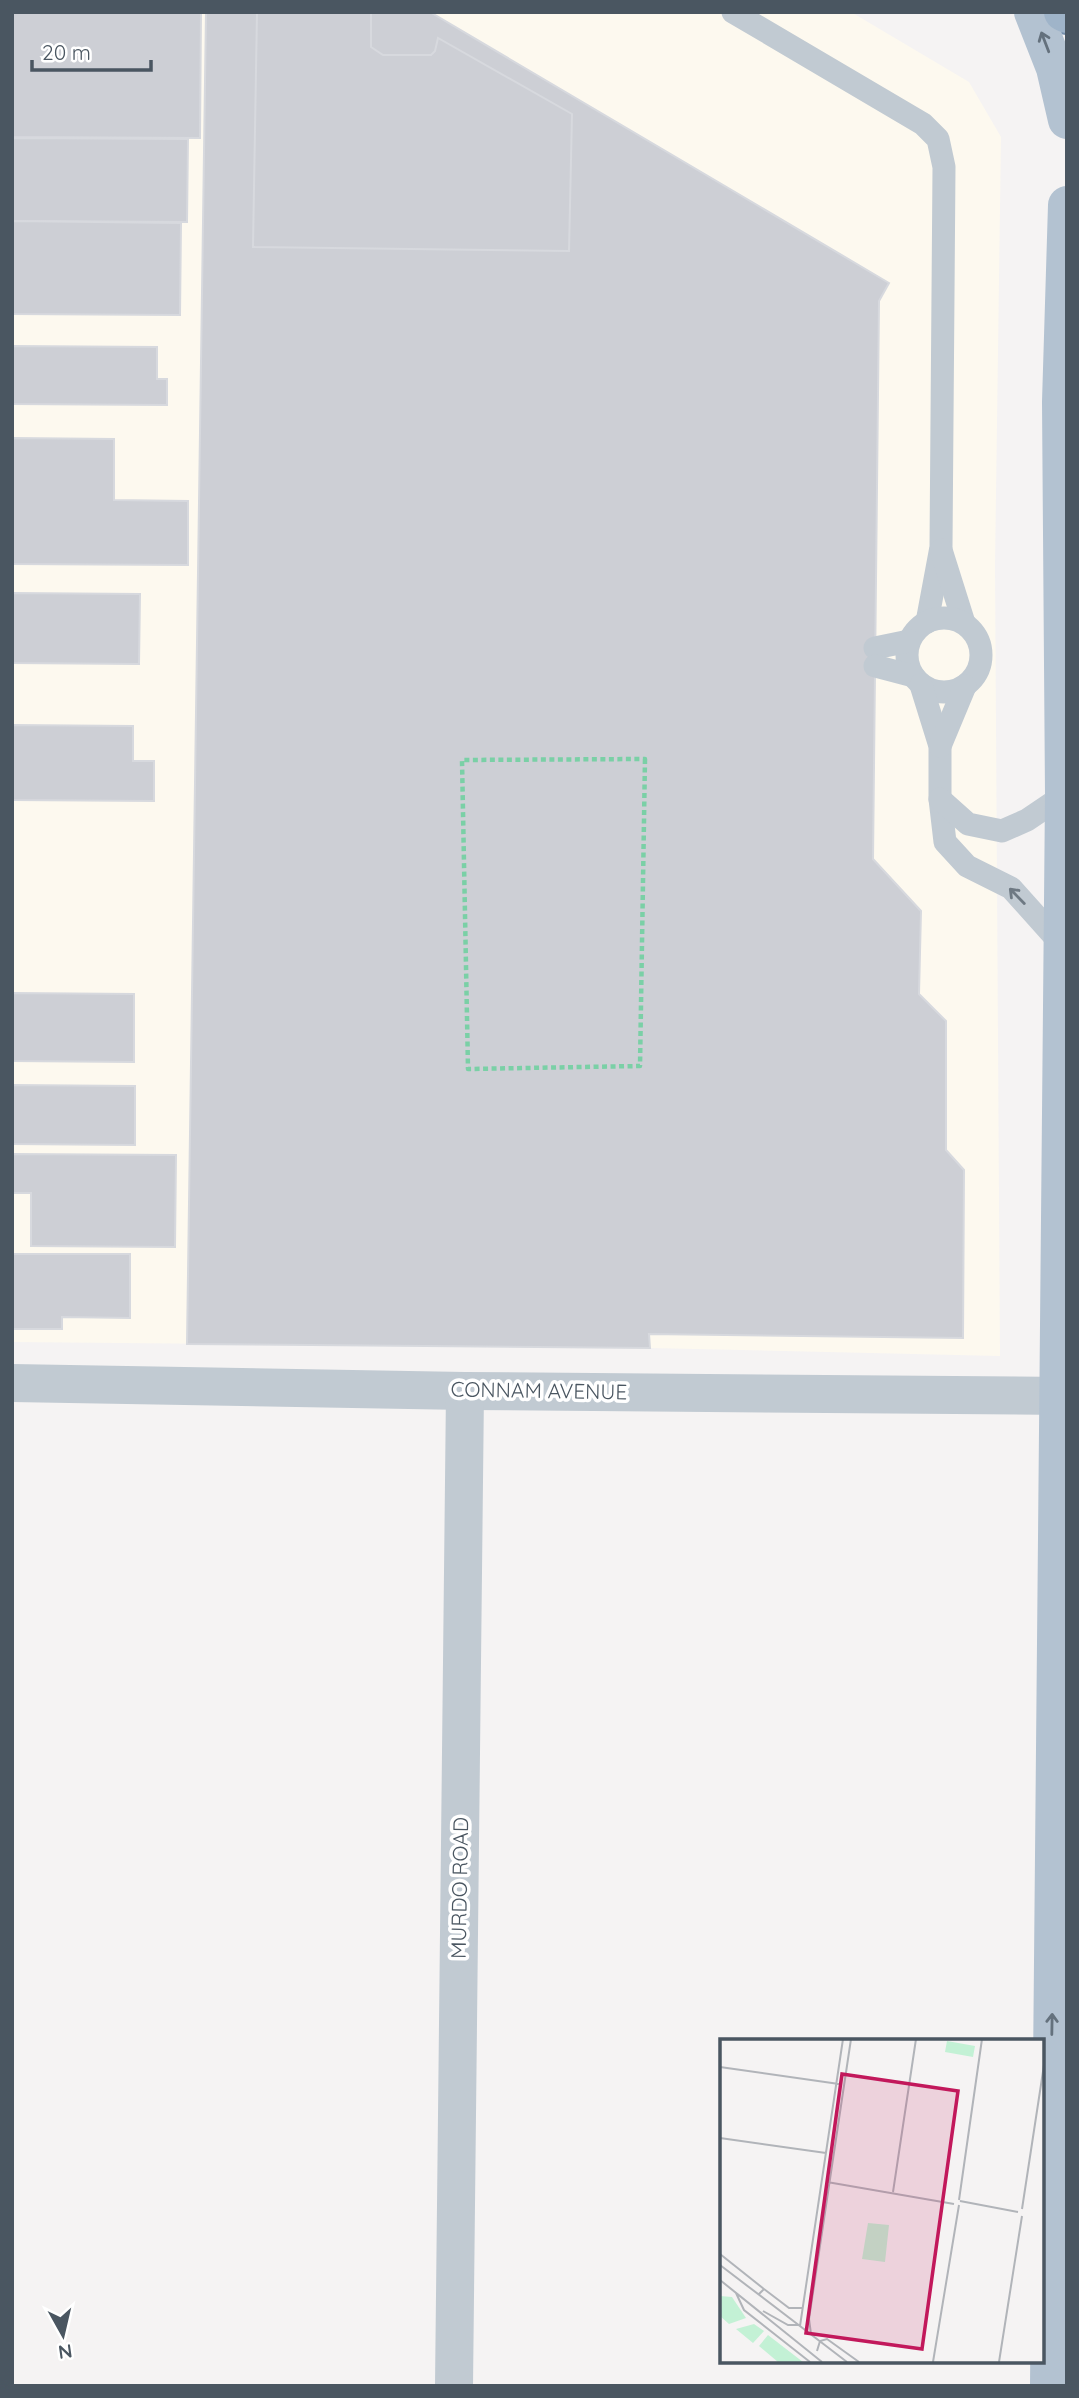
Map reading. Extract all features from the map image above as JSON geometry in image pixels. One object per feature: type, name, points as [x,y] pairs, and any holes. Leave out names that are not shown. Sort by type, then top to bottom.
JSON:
[{"type":"main road","points":[[1033,12],[1055,68],[1067,120]]},
{"type":"main road","points":[[1049,2386],[1058,2311],[1064,795],[1061,402],[1067,205]]},
{"type":"street","name":"CONNAM AVENUE","points":[[12,1384],[1063,1396]]},
{"type":"street","name":"MURDO ROAD","points":[[454,2386],[465,1391]]},
{"type":"lane","points":[[733,12],[923,124],[938,139],[944,167],[941,547],[927,622]]},
{"type":"lane","points":[[941,547],[964,623]]},
{"type":"lane","points":[[909,641],[875,657],[917,680],[931,691],[943,693],[965,686],[974,678],[980,668],[980,643],[974,632],[964,623],[939,618],[916,630],[909,641],[908,665],[917,680],[940,746],[940,799],[945,842],[967,866],[1011,888],[1063,946]]},
{"type":"lane","points":[[940,746],[965,686]]},
{"type":"lane","points":[[940,799],[968,824],[1002,831],[1027,820],[1064,795]]},
{"type":"path","points":[[462,760],[645,760],[640,1066],[468,1069],[462,760]]},
{"type":"shaded area","points":[[12,12],[851,12],[969,82],[1001,137],[995,566],[1000,1356],[650,1348],[12,1342]]},
{"type":"building","points":[[12,12],[201,12],[200,138],[12,137]]},
{"type":"building","points":[[206,12],[430,12],[889,283],[879,301],[873,859],[921,911],[919,994],[946,1021],[946,1150],[964,1170],[963,1338],[649,1334],[650,1348],[187,1344]]},
{"type":"building","points":[[257,12],[371,12],[371,47],[383,55],[431,55],[435,51],[438,38],[572,114],[569,251],[253,247]]},
{"type":"building","points":[[12,138],[188,139],[187,222],[12,221]]},
{"type":"building","points":[[12,221],[181,223],[180,315],[12,314]]},
{"type":"building","points":[[12,346],[157,347],[157,379],[167,379],[167,405],[12,404]]},
{"type":"building","points":[[12,438],[114,439],[114,500],[188,501],[188,565],[12,564]]},
{"type":"building","points":[[12,593],[140,594],[139,664],[12,663]]},
{"type":"building","points":[[12,725],[133,726],[133,761],[154,761],[154,801],[12,800]]},
{"type":"building","points":[[12,993],[134,994],[134,1062],[12,1061]]},
{"type":"building","points":[[12,1085],[135,1086],[135,1145],[12,1144]]},
{"type":"building","points":[[12,1154],[176,1155],[175,1247],[31,1246],[31,1193],[12,1193]]},
{"type":"building","points":[[12,1254],[130,1254],[130,1318],[62,1317],[62,1329],[12,1329]]}]
